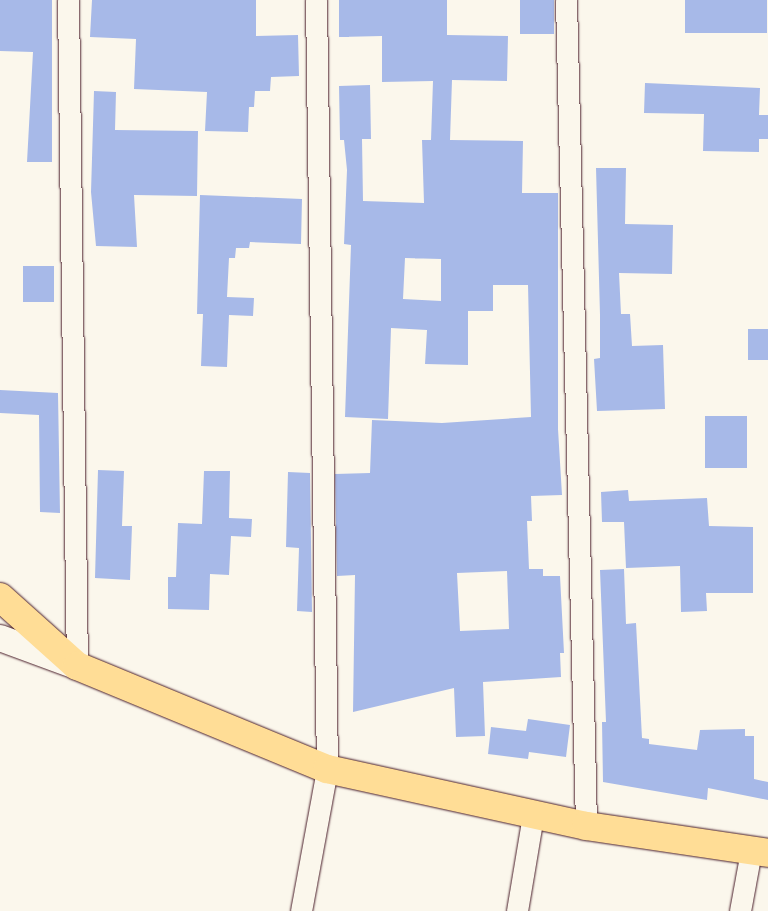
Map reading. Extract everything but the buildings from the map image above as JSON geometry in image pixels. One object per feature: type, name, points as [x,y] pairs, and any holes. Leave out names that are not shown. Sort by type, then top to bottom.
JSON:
[{"type":"main road","points":[[0,597],[77,666],[327,769],[586,826],[760,852]]},
{"type":"street","points":[[0,638],[77,666],[68,0]]},
{"type":"street","points":[[301,911],[327,769],[316,0]]},
{"type":"street","points":[[566,0],[586,826]]},
{"type":"street","points":[[517,911],[533,815]]},
{"type":"street","points":[[740,911],[760,852]]}]
